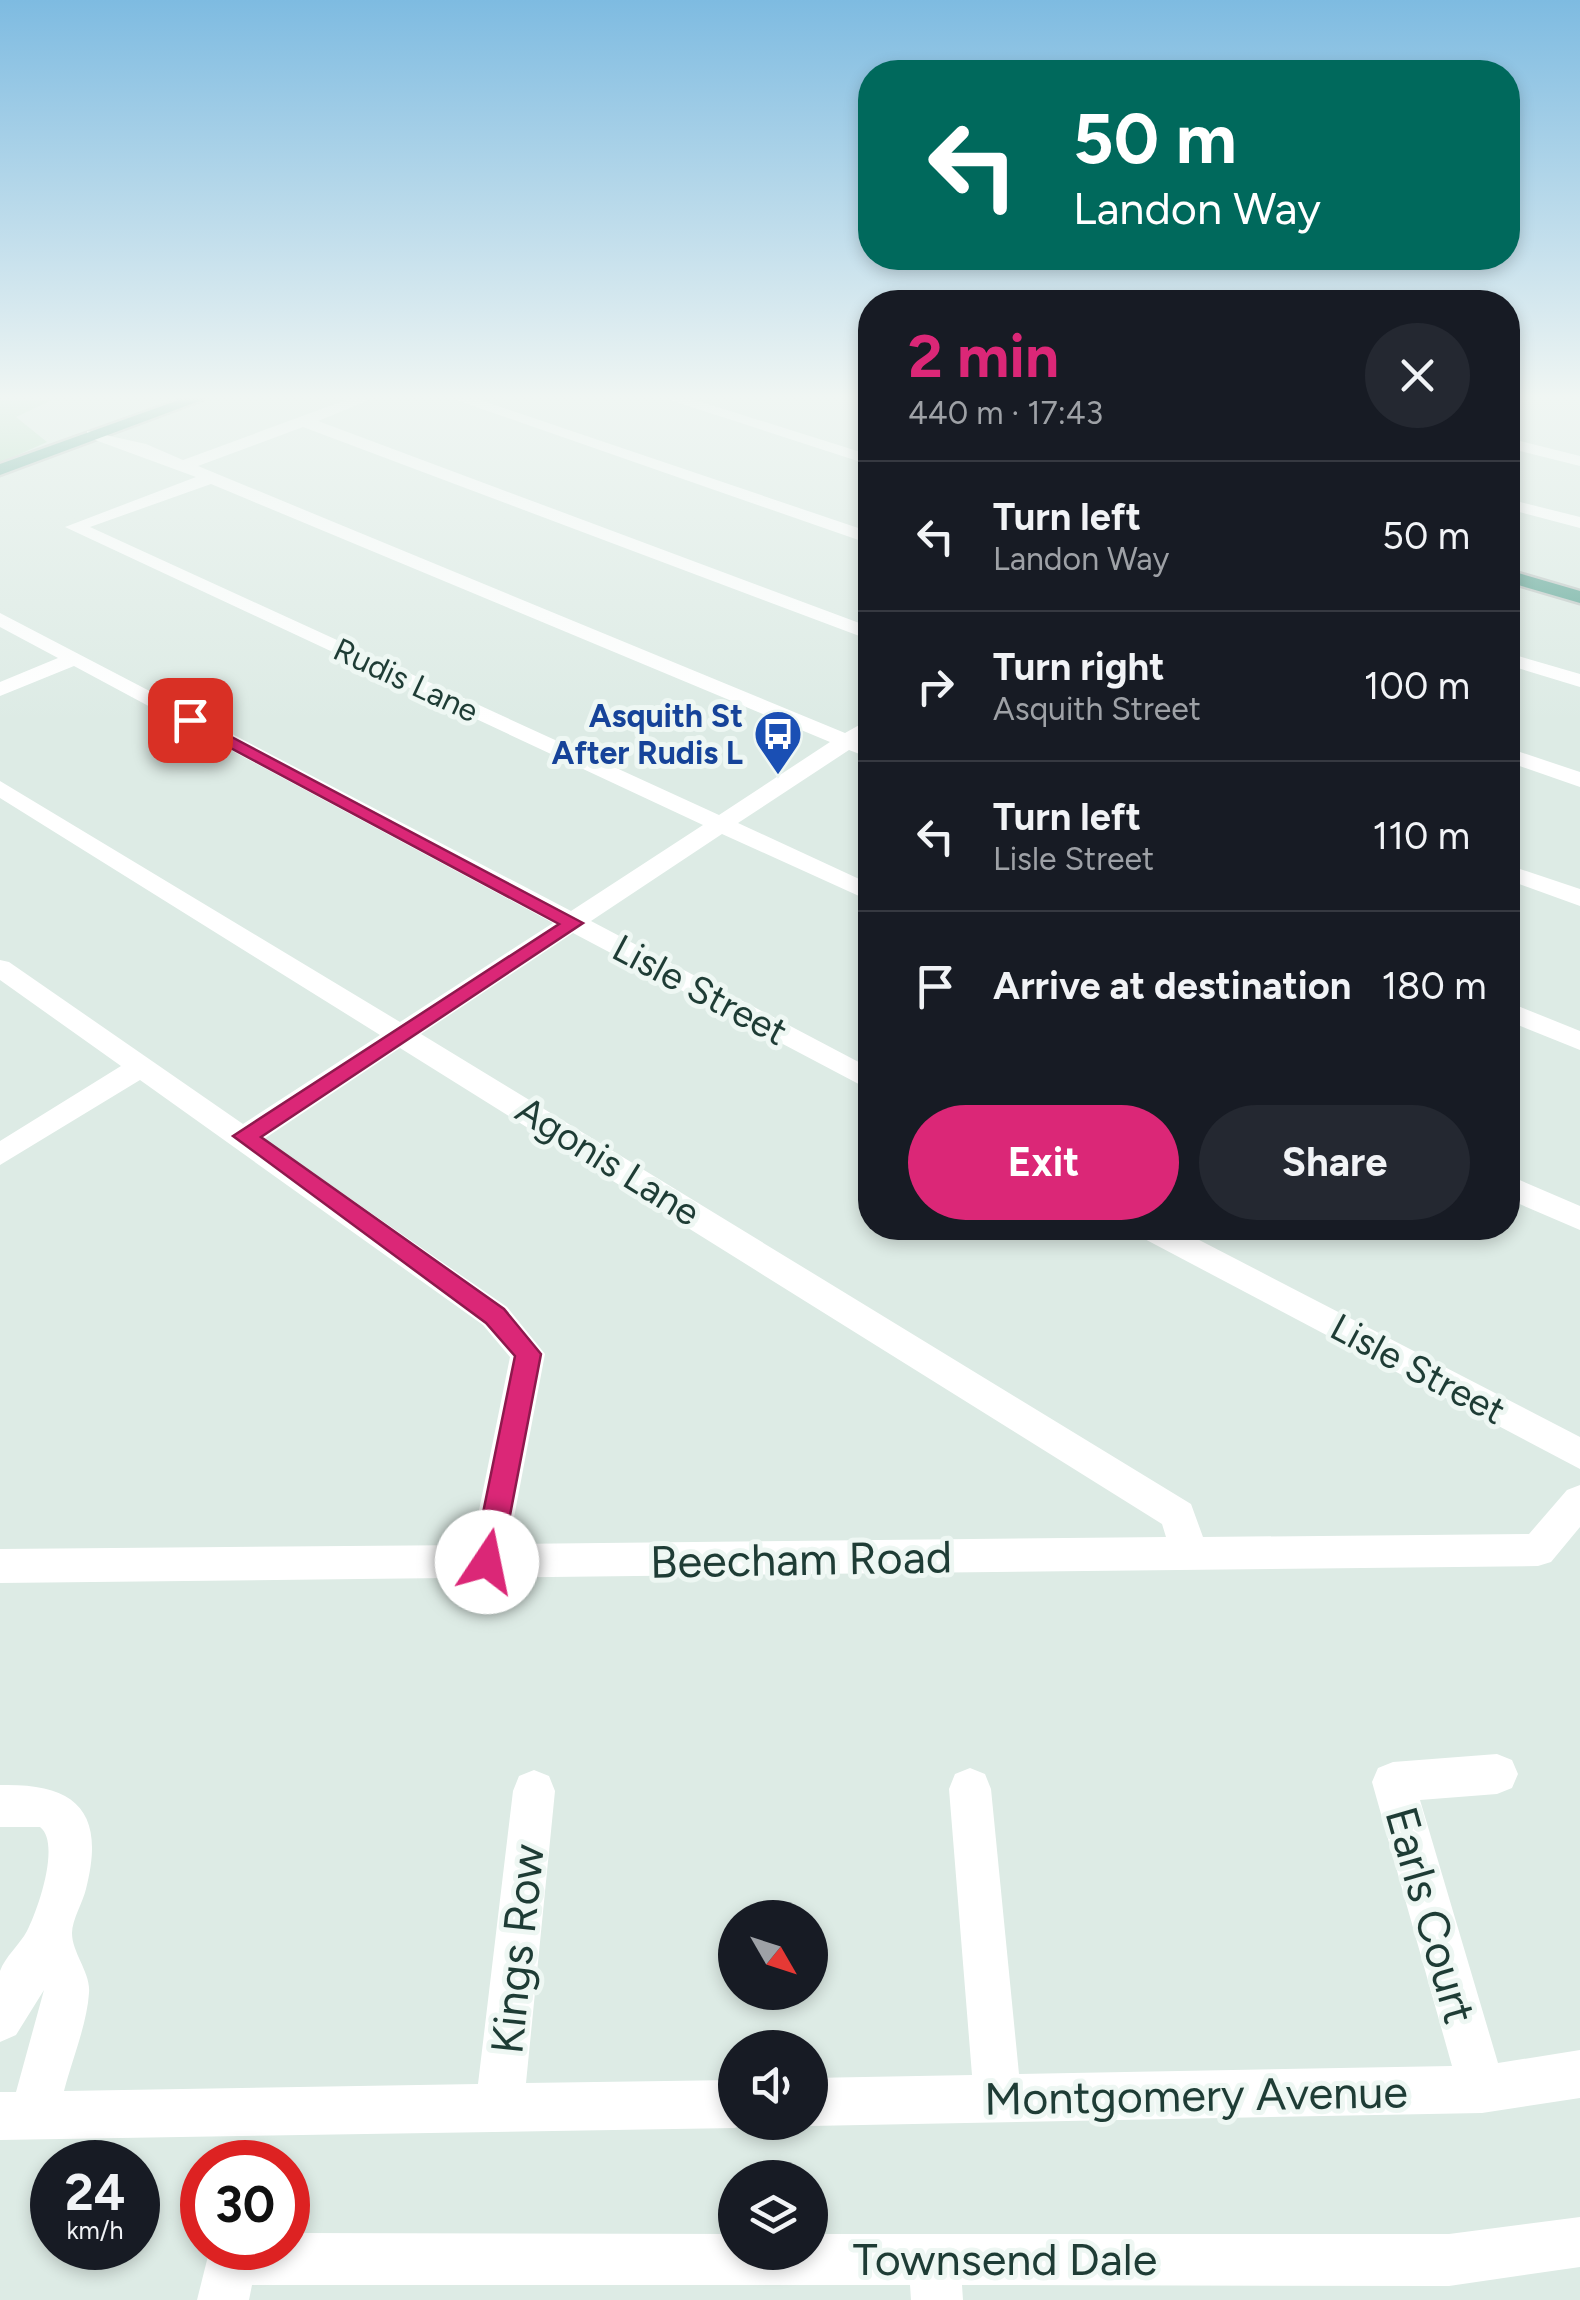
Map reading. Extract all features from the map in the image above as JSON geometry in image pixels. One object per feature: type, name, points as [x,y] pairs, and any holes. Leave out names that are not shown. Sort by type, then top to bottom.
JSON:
[{"type":"main road","points":[[1520,580],[1580,597]]},
{"type":"street","name":"Rudis Lane","points":[[129,507],[74,527],[858,888]]},
{"type":"street","points":[[281,507],[858,746]]},
{"type":"street","points":[[531,507],[858,630]]},
{"type":"street","points":[[780,507],[858,534]]},
{"type":"street","points":[[1521,507],[1580,523]]},
{"type":"street","name":"Lisle Street","points":[[0,619],[858,1074]]},
{"type":"street","points":[[0,690],[74,659]]},
{"type":"street","points":[[1520,662],[1580,681]]},
{"type":"street","points":[[244,1136],[721,825],[858,746]]},
{"type":"street","points":[[1520,759],[1580,780]]},
{"type":"street","name":"Agonis Lane","points":[[0,788],[1178,1515],[1190,1556]]},
{"type":"street","points":[[1520,876],[1580,898]]},
{"type":"street","points":[[0,968],[495,1316],[528,1354],[487,1562]]},
{"type":"street","points":[[1520,1016],[1580,1041]]},
{"type":"street","points":[[0,1155],[142,1066]]},
{"type":"street","points":[[1520,1192],[1580,1219]]},
{"type":"street","name":"Lisle Street","points":[[1173,1240],[1580,1454]]},
{"type":"street","name":"Beecham Road","points":[[0,1566],[1538,1550],[1580,1502]]},
{"type":"street","name":"Earls Court","points":[[1482,2089],[1393,1782],[1497,1774]]},
{"type":"street","points":[[970,1789],[998,2100]]},
{"type":"street","name":"Kings Row","points":[[499,2107],[534,1791]]},
{"type":"street","points":[[0,1806],[48,1807],[68,1826],[72,1855],[50,1934],[6,2002],[0,2018]]},
{"type":"street","points":[[50,1934],[68,1990],[17,2115],[718,2104]]},
{"type":"street","name":"Montgomery Avenue","points":[[828,2102],[1482,2089],[1580,2074]]},
{"type":"street","name":"Townsend Dale","points":[[223,2300],[232,2259],[936,2280],[1449,2260],[1580,2242]]},
{"type":"place","name":"Asquith St After Rudis L","points":[[778,776]]},
{"type":"route","points":[[190,720],[573,923],[244,1136],[495,1316],[528,1354],[487,1562]]}]
